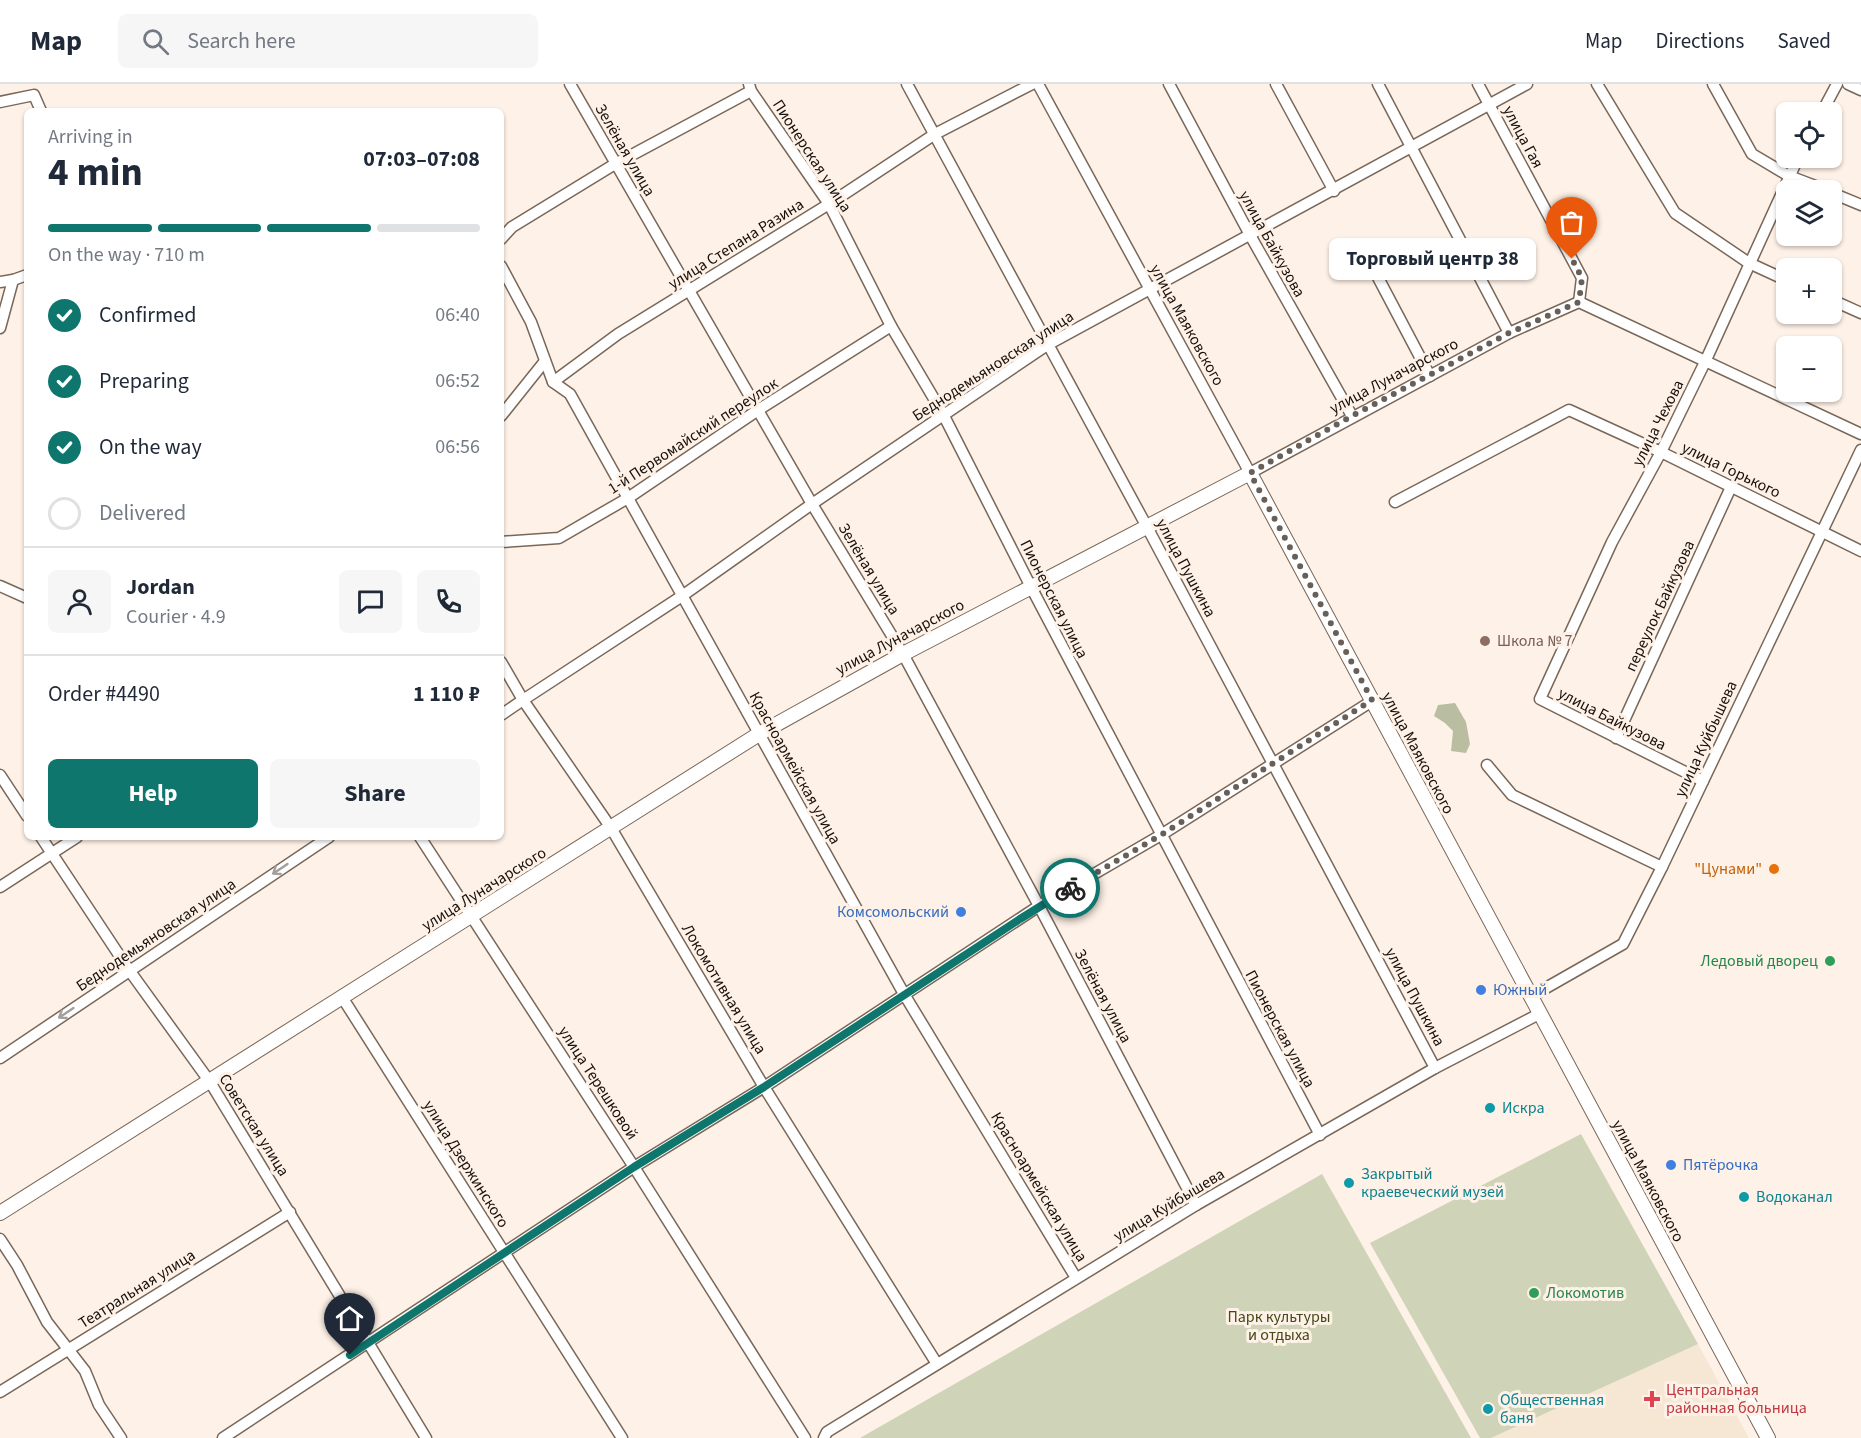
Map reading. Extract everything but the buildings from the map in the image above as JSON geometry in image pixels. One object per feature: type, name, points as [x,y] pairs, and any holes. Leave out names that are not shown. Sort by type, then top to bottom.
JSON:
[{"type":"main road","name":"улица Луначарского","points":[[0,1213],[759,734],[903,654],[1250,473]]},
{"type":"main road","name":"улица Маяковского","points":[[1250,473],[1768,1438]]},
{"type":"street","name":"Зелёная улица","points":[[570,84],[812,504],[903,654],[1040,906],[1196,1205]]},
{"type":"street","name":"улица Пушкина","points":[[907,84],[1147,527],[1435,1068]]},
{"type":"street","name":"улица Степана Разина","points":[[553,382],[618,334],[829,204],[935,135],[1032,84]]},
{"type":"street","name":"улица Маяковского","points":[[1038,84],[1148,290],[1250,473]]},
{"type":"street","name":"улица Байкузова","points":[[1169,84],[1250,235],[1352,416]]},
{"type":"street","points":[[1276,84],[1334,191]]},
{"type":"street","points":[[1378,84],[1509,333]]},
{"type":"street","name":"улица Гая","points":[[1478,84],[1582,278],[1579,302]]},
{"type":"street","name":"Беднодемьяновская улица","points":[[504,714],[682,596],[812,504],[1047,345],[1334,191],[1527,84]]},
{"type":"street","points":[[1597,84],[1675,213],[1749,263],[1776,275]]},
{"type":"street","points":[[1713,84],[1752,154],[1800,180]]},
{"type":"street","points":[[1827,102],[1837,84]]},
{"type":"street","points":[[1848,84],[1861,90]]},
{"type":"street","points":[[504,236],[512,227],[615,164],[750,87]]},
{"type":"street","name":"Пионерская улица","points":[[750,87],[829,204],[891,326],[943,414],[1031,587],[1320,1135]]},
{"type":"street","points":[[0,102],[34,94],[40,108]]},
{"type":"street","name":"улица Чехова","points":[[1540,699],[1612,542],[1661,452],[1705,362],[1793,168]]},
{"type":"street","points":[[1842,197],[1861,205]]},
{"type":"street","points":[[1373,268],[1430,376]]},
{"type":"street","name":"Красноармейская улица","points":[[504,272],[531,322],[553,382],[570,394],[904,994],[1076,1278]]},
{"type":"street","points":[[0,282],[24,276]]},
{"type":"street","points":[[0,328],[13,280]]},
{"type":"street","points":[[1579,302],[1861,434]]},
{"type":"street","name":"улица Луначарского","points":[[1250,473],[1509,333],[1579,302]]},
{"type":"street","points":[[1842,304],[1861,313]]},
{"type":"street","name":"1-й Первомайский переулок","points":[[504,542],[559,538],[628,498],[758,410],[891,326]]},
{"type":"street","points":[[504,412],[545,361]]},
{"type":"street","name":"улица Горького","points":[[1395,502],[1569,410],[1661,452],[1861,551]]},
{"type":"street","name":"улица Куйбышева","points":[[1530,997],[1623,944],[1861,450]]},
{"type":"street","name":"переулок Байкузова","points":[[1616,738],[1731,487]]},
{"type":"street","points":[[0,586],[24,597]]},
{"type":"street","name":"Локомотивная улица","points":[[504,667],[523,700],[611,828],[764,1087],[937,1364]]},
{"type":"street","name":"улица Байкузова","points":[[1540,699],[1703,781]]},
{"type":"street","points":[[223,1438],[634,1167],[764,1087],[1040,906],[1161,835],[1372,700]]},
{"type":"street","points":[[1487,765],[1512,795],[1662,867]]},
{"type":"street","points":[[0,775],[24,811]]},
{"type":"street","name":"Советская улица","points":[[43,840],[129,970],[210,1082],[426,1438]]},
{"type":"street","points":[[0,887],[72,840]]},
{"type":"street","name":"Беднодемьяновская улица","points":[[0,1058],[324,840]]},
{"type":"street","name":"улица Терешковой","points":[[422,840],[634,1167],[805,1438]]},
{"type":"street","name":"улица Дзержинского","points":[[342,997],[622,1438]]},
{"type":"street","name":"улица Куйбышева","points":[[824,1438],[826,1432],[1196,1205],[1435,1068],[1539,1014]]},
{"type":"street","name":"Театральная улица","points":[[0,1392],[290,1212]]},
{"type":"street","points":[[0,1239],[18,1265],[47,1322],[85,1371],[99,1405],[121,1438]]},
{"type":"shaded area","name":"Центральная районная больница","points":[[1698,1344],[1749,1438],[1491,1438],[1604,1386]]},
{"type":"green space","points":[[1455,703],[1466,722],[1470,744],[1466,753],[1451,751],[1453,731],[1434,716],[1438,705]]},
{"type":"green space","name":"Локомотив","points":[[1581,1134],[1698,1344],[1491,1438],[1480,1438],[1370,1243]]},
{"type":"green space","name":"Парк культуры и отдыха","points":[[1322,1174],[1471,1438],[860,1438]]},
{"type":"way so far","points":[[1070,888],[1161,835],[1372,700],[1250,473],[1509,333],[1579,302],[1582,278],[1572,259]]},
{"type":"place","name":"Торговый центр 38","points":[[1572,259]]},
{"type":"place","name":"Школа № 7","points":[[1485,641]]},
{"type":"place","name":"\"Цунами\"","points":[[1774,869]]},
{"type":"place","name":"Комсомольский","points":[[961,912]]},
{"type":"place","name":"Ледовый дворец","points":[[1830,961]]},
{"type":"place","name":"Южный","points":[[1481,990]]},
{"type":"place","name":"Искра","points":[[1490,1108]]},
{"type":"place","name":"Пятёрочка","points":[[1671,1165]]},
{"type":"place","name":"Закрытый краевеческий музей","points":[[1349,1183]]},
{"type":"place","name":"Водоканал","points":[[1744,1197]]},
{"type":"place","name":"Локомотив","points":[[1534,1293]]},
{"type":"place","name":"Центральная районная больница","points":[[1652,1399]]},
{"type":"place","name":"Общественная баня","points":[[1488,1409]]},
{"type":"route","points":[[350,1355],[634,1167],[764,1087],[1070,888]]}]
